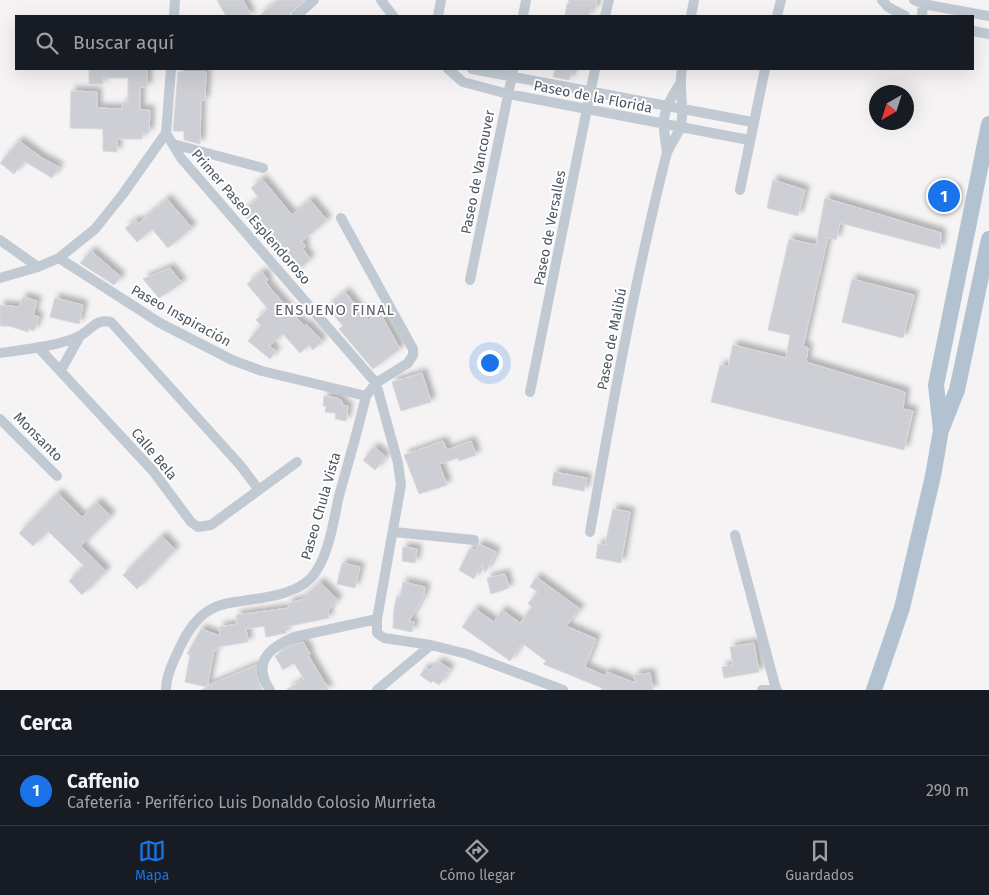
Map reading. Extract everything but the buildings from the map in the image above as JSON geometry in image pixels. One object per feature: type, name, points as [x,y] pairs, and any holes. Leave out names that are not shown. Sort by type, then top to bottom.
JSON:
[{"type":"main road","points":[[941,430],[936,385],[989,124]]},
{"type":"main road","points":[[874,690],[902,608],[933,476],[941,430],[957,390],[989,238]]},
{"type":"street","points":[[174,15],[176,0]]},
{"type":"street","points":[[297,15],[314,0]]},
{"type":"street","points":[[381,0],[392,15]]},
{"type":"street","points":[[438,15],[441,0]]},
{"type":"street","points":[[523,15],[526,0]]},
{"type":"street","points":[[605,15],[608,0]]},
{"type":"street","points":[[691,15],[694,0]]},
{"type":"street","points":[[777,15],[781,0]]},
{"type":"street","points":[[882,0],[888,7],[903,15]]},
{"type":"street","points":[[922,15],[918,2],[989,16]]},
{"type":"street","points":[[974,31],[989,34]]},
{"type":"street","points":[[0,278],[38,267],[59,258],[95,229],[123,194],[166,133],[171,70]]},
{"type":"street","name":"Paseo de la Florida","points":[[452,70],[463,82],[508,94],[749,140]]},
{"type":"street","name":"Paseo de la Florida","points":[[486,70],[513,72],[591,92],[752,122]]},
{"type":"street","name":"Paseo de Versalles","points":[[530,392],[595,70]]},
{"type":"street","name":"Paseo de Malibú","points":[[590,532],[621,358],[667,152],[680,127],[683,108],[679,85],[682,70]]},
{"type":"street","points":[[740,190],[752,122],[765,70]]},
{"type":"street","name":"Paseo de Vancouver","points":[[470,280],[513,72]]},
{"type":"street","name":"Paseo de Malibú","points":[[667,152],[663,125],[666,106],[679,85]]},
{"type":"street","name":"Primer Paseo Esplendoroso","points":[[166,133],[181,158],[371,389],[398,463],[401,485],[378,619]]},
{"type":"street","points":[[173,144],[264,168]]},
{"type":"street","points":[[341,218],[413,349],[413,354],[408,363],[371,389]]},
{"type":"street","points":[[0,240],[38,267]]},
{"type":"street","name":"Paseo Inspiración","points":[[59,258],[160,323],[232,360],[262,370],[371,389]]},
{"type":"street","points":[[61,370],[80,336],[99,321],[106,320],[116,325],[240,465],[259,490]]},
{"type":"street","points":[[0,353],[38,347],[80,336]]},
{"type":"street","name":"Calle Bela","points":[[38,347],[153,471],[191,522],[198,527],[211,525],[298,462]]},
{"type":"street","name":"Paseo Chula Vista","points":[[166,690],[172,665],[189,630],[207,610],[231,601],[271,596],[294,590],[303,586],[312,577],[324,553],[371,389]]},
{"type":"street","name":"Monsanto","points":[[0,419],[57,476]]},
{"type":"street","points":[[394,532],[474,540]]},
{"type":"street","points":[[735,535],[776,690],[762,690]]},
{"type":"street","points":[[270,690],[262,672],[262,664],[272,650],[281,642],[294,637],[378,619],[377,633],[384,638],[431,645],[467,654],[563,690]]},
{"type":"street","points":[[376,690],[431,645]]},
{"type":"place","name":"Caffenio","points":[[944,196]]},
{"type":"district","name":"ENSUENO FINAL","points":[[335,310]]}]
